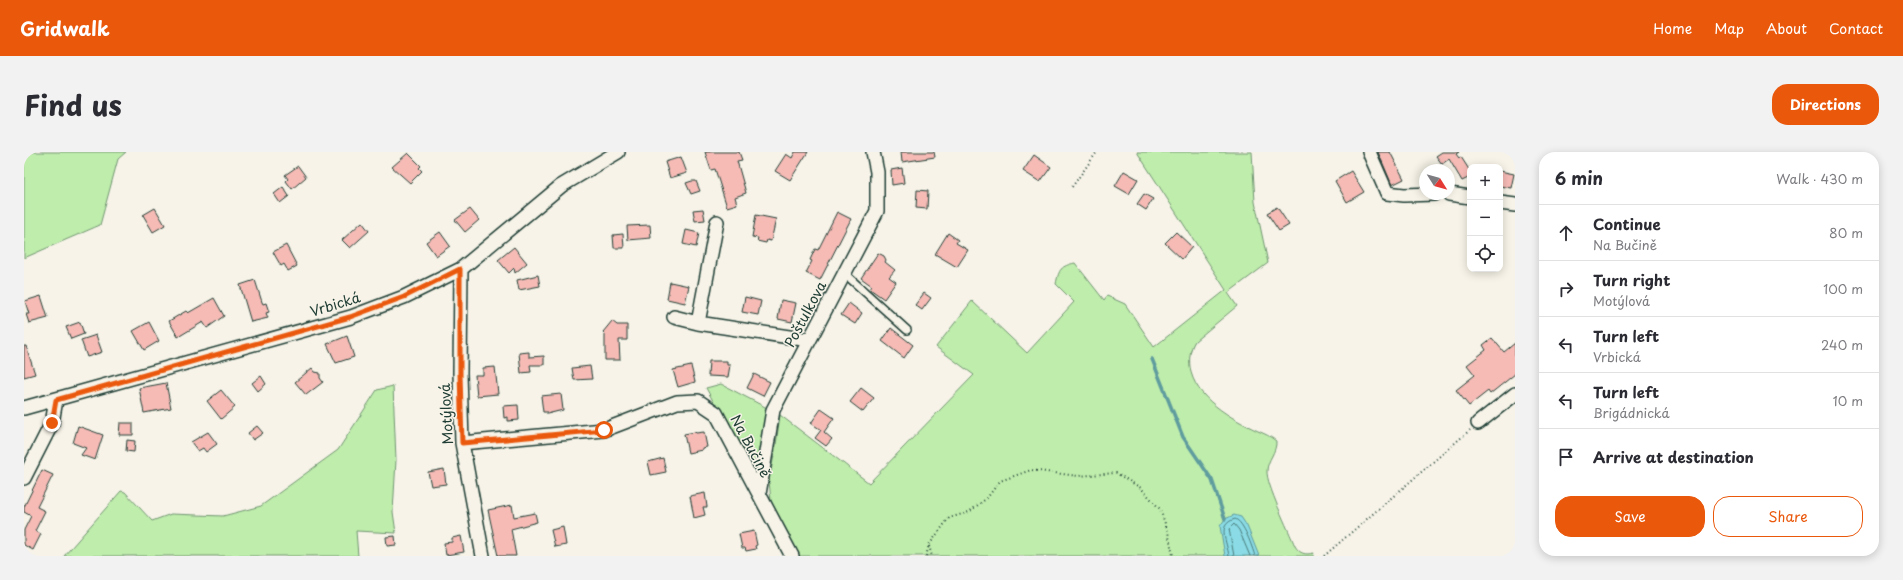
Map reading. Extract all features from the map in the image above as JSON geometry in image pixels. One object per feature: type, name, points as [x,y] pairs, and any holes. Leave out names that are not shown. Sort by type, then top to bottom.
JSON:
[{"type":"street","name":"Vrbická","points":[[24,408],[350,317],[404,297],[460,269],[561,186],[618,152]]},
{"type":"street","name":"Poštulkova","points":[[759,494],[773,410],[878,211],[876,172],[873,152]]},
{"type":"street","points":[[1369,152],[1387,193],[1404,195],[1419,194]]},
{"type":"street","points":[[1455,195],[1467,197]]},
{"type":"street","points":[[1503,203],[1515,205]]},
{"type":"street","points":[[698,323],[717,222]]},
{"type":"street","name":"Motýlová","points":[[460,269],[460,374],[462,443],[483,556]]},
{"type":"street","points":[[674,317],[698,323],[809,340]]},
{"type":"street","points":[[1478,423],[1515,394]]},
{"type":"street","points":[[24,478],[52,423],[56,400]]},
{"type":"street","name":"Na Bučině","points":[[462,443],[604,430],[677,402],[698,401],[716,413],[792,556]]},
{"type":"lane","points":[[845,274],[907,330]]},
{"type":"path","points":[[1072,187],[1097,152]]},
{"type":"path","points":[[1324,556],[1478,423]]},
{"type":"path","points":[[926,556],[929,545],[949,518],[969,512],[987,498],[1000,481],[1031,470],[1078,476],[1116,473],[1141,488],[1160,509],[1168,532],[1173,556]]},
{"type":"path","points":[[929,545],[932,556]]},
{"type":"green space","points":[[24,152],[126,152],[118,159],[100,225],[24,258]]},
{"type":"green space","points":[[1137,152],[1252,152],[1255,202],[1268,263],[1228,293],[1237,306],[1195,341],[1190,353],[1190,367],[1193,378],[1206,398],[1226,414],[1276,441],[1275,449],[1267,467],[1270,486],[1295,546],[1303,553],[1314,553],[1313,556],[797,556],[783,531],[771,501],[769,481],[780,415],[869,483],[974,375],[936,347],[972,301],[1027,353],[1074,302],[1056,284],[1061,269],[1070,264],[1075,263],[1104,300],[1107,296],[1125,304],[1154,347],[1226,290]]},
{"type":"green space","points":[[721,384],[767,408],[760,461],[746,461],[706,388]]},
{"type":"green space","points":[[393,386],[396,460],[393,512],[396,533],[356,531],[358,556],[64,556],[121,491],[125,492],[152,521],[171,514],[223,516],[261,506],[338,450],[377,390]]},
{"type":"water","points":[[1234,515],[1241,517],[1247,526],[1259,556],[1225,556],[1220,526],[1225,519]]},
{"type":"building","points":[[705,152],[739,152],[742,160],[737,161],[746,193],[735,197],[737,204],[727,207],[715,169],[711,170]]},
{"type":"building","points":[[795,152],[808,152],[790,180],[775,171],[786,154],[792,158]]},
{"type":"building","points":[[901,152],[934,152],[935,157],[902,162]]},
{"type":"building","points":[[1378,152],[1390,152],[1404,179],[1392,185]]},
{"type":"building","points":[[1442,152],[1459,152],[1456,154],[1459,158],[1461,157],[1467,166],[1467,178],[1462,181],[1455,169],[1455,164],[1452,164],[1449,159],[1442,164],[1436,156]]},
{"type":"building","points":[[408,153],[421,166],[419,168],[422,171],[410,183],[392,167]]},
{"type":"building","points":[[1034,155],[1051,167],[1040,182],[1023,171]]},
{"type":"building","points":[[681,157],[687,173],[670,178],[665,162]]},
{"type":"building","points":[[298,166],[306,177],[292,189],[286,181],[288,179],[285,175]]},
{"type":"building","points":[[902,168],[904,183],[892,185],[891,170]]},
{"type":"building","points":[[1124,171],[1138,179],[1129,194],[1115,186]]},
{"type":"building","points":[[1351,171],[1364,192],[1347,202],[1335,181]]},
{"type":"building","points":[[1503,172],[1514,174],[1511,188],[1503,187]]},
{"type":"building","points":[[696,181],[700,191],[691,194],[686,183]]},
{"type":"building","points":[[283,187],[289,196],[280,203],[274,194]]},
{"type":"building","points":[[917,190],[928,191],[927,209],[916,208]]},
{"type":"building","points":[[1144,194],[1153,199],[1146,210],[1137,204]]},
{"type":"building","points":[[1277,207],[1289,225],[1279,231],[1267,213]]},
{"type":"building","points":[[155,208],[165,225],[153,232],[143,215]]},
{"type":"building","points":[[470,209],[479,220],[465,232],[455,220]]},
{"type":"building","points":[[703,209],[705,220],[695,221],[693,210]]},
{"type":"building","points":[[837,212],[851,219],[820,280],[806,273],[812,261],[810,260],[815,249],[818,250]]},
{"type":"building","points":[[756,215],[776,219],[771,241],[767,240],[766,243],[757,241],[758,238],[752,237]]},
{"type":"building","points":[[362,222],[369,231],[350,248],[342,240]]},
{"type":"building","points":[[650,225],[651,238],[628,240],[627,226]]},
{"type":"building","points":[[686,230],[699,233],[696,247],[683,244]]},
{"type":"building","points":[[440,232],[450,246],[436,256],[426,242]]},
{"type":"building","points":[[1176,232],[1192,247],[1182,259],[1165,243]]},
{"type":"building","points":[[948,233],[958,240],[956,243],[968,250],[957,267],[935,254]]},
{"type":"building","points":[[623,234],[624,248],[614,248],[613,235]]},
{"type":"building","points":[[286,245],[297,266],[288,271],[284,264],[281,266],[273,252]]},
{"type":"building","points":[[514,247],[527,263],[515,273],[514,268],[509,273],[498,260]]},
{"type":"building","points":[[878,253],[884,256],[886,260],[885,262],[895,270],[889,277],[896,282],[884,299],[870,289],[872,286],[861,278]]},
{"type":"building","points":[[538,275],[540,286],[519,290],[517,280]]},
{"type":"building","points":[[255,280],[262,302],[263,304],[266,303],[269,312],[266,313],[268,318],[251,322],[240,285]]},
{"type":"building","points":[[670,282],[689,286],[685,303],[667,299]]},
{"type":"building","points":[[924,293],[931,298],[922,310],[915,305]]},
{"type":"building","points":[[41,296],[48,318],[29,323],[26,314],[29,314],[25,301]]},
{"type":"building","points":[[745,297],[761,301],[758,315],[742,312]]},
{"type":"building","points":[[214,298],[224,316],[207,328],[203,322],[178,337],[169,321],[186,311],[188,313]]},
{"type":"building","points":[[781,300],[796,303],[792,322],[778,319]]},
{"type":"building","points":[[849,303],[862,313],[855,324],[841,315]]},
{"type":"building","points":[[612,321],[617,325],[627,325],[627,340],[619,340],[620,360],[605,360],[605,334],[603,332]]},
{"type":"building","points":[[80,322],[84,334],[71,339],[66,327]]},
{"type":"building","points":[[149,322],[159,341],[144,350],[133,331]]},
{"type":"building","points":[[891,328],[913,345],[904,358],[882,341]]},
{"type":"building","points":[[96,335],[102,352],[87,357],[81,340]]},
{"type":"building","points":[[347,336],[354,357],[336,363],[327,344]]},
{"type":"building","points":[[1492,338],[1504,352],[1515,343],[1515,374],[1490,394],[1488,391],[1469,406],[1456,390],[1475,375],[1467,365],[1486,350],[1483,345]]},
{"type":"building","points":[[24,346],[26,346],[35,374],[24,377]]},
{"type":"building","points":[[529,352],[529,357],[544,356],[544,365],[530,365],[531,372],[521,373],[519,353]]},
{"type":"building","points":[[709,361],[727,361],[727,365],[730,365],[728,377],[708,376]]},
{"type":"building","points":[[590,366],[592,379],[574,380],[572,368]]},
{"type":"building","points":[[691,366],[695,382],[678,387],[673,370]]},
{"type":"building","points":[[495,367],[498,394],[477,396],[475,375],[483,375],[483,368]]},
{"type":"building","points":[[312,368],[315,372],[320,373],[320,378],[323,382],[306,395],[295,382]]},
{"type":"building","points":[[754,374],[770,382],[763,396],[747,388]]},
{"type":"building","points":[[261,376],[266,384],[258,391],[252,383]]},
{"type":"building","points":[[166,383],[171,408],[144,413],[139,388]]},
{"type":"building","points":[[861,388],[874,398],[863,412],[850,402]]},
{"type":"building","points":[[221,390],[235,407],[221,419],[207,401]]},
{"type":"building","points":[[561,394],[563,410],[547,414],[547,412],[543,412],[541,396]]},
{"type":"building","points":[[518,405],[519,420],[508,421],[508,417],[504,418],[503,406]]},
{"type":"building","points":[[821,409],[834,418],[824,432],[832,439],[826,446],[815,438],[821,430],[811,423]]},
{"type":"building","points":[[120,423],[133,423],[133,435],[119,435]]},
{"type":"building","points":[[78,426],[103,435],[95,460],[81,455],[86,448],[73,443]]},
{"type":"building","points":[[257,426],[263,433],[253,440],[248,433]]},
{"type":"building","points":[[208,432],[217,444],[206,452],[203,448],[198,451],[191,442]]},
{"type":"building","points":[[704,432],[707,447],[702,448],[702,450],[688,453],[684,434]]},
{"type":"building","points":[[127,440],[135,441],[134,452],[126,451]]},
{"type":"building","points":[[663,458],[666,472],[651,475],[648,462]]},
{"type":"building","points":[[444,469],[446,484],[431,486],[428,472]]},
{"type":"building","points":[[42,470],[53,475],[37,507],[45,511],[35,531],[41,534],[33,550],[24,545],[24,530],[31,516],[24,512],[24,507]]},
{"type":"building","points":[[705,493],[707,507],[703,507],[705,515],[694,518],[690,496]]},
{"type":"building","points":[[512,505],[514,517],[535,513],[537,522],[511,529],[516,556],[498,556],[488,510]]},
{"type":"building","points":[[563,527],[566,545],[555,547],[551,530]]},
{"type":"building","points":[[754,531],[757,545],[755,546],[756,549],[746,551],[745,548],[742,548],[739,534]]},
{"type":"building","points":[[395,536],[396,545],[387,546],[386,537]]},
{"type":"building","points":[[461,536],[464,552],[446,555],[444,543],[452,542],[452,538]]},
{"type":"waterway","points":[[1152,359],[1183,437],[1212,480],[1225,519]]},
{"type":"route","points":[[52,423],[56,400],[350,317],[404,297],[460,269],[460,374],[462,443],[604,430]]}]
